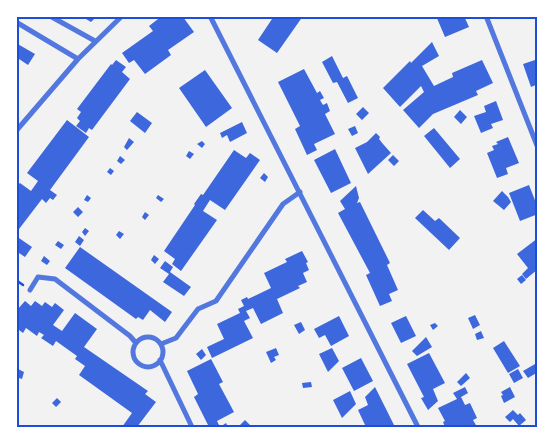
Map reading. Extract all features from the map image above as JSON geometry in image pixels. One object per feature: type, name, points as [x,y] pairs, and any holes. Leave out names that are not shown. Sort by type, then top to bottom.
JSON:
[{"type":"street","points":[[50,16],[95,41]]},
{"type":"street","points":[[16,131],[78,59],[122,16]]},
{"type":"street","points":[[210,16],[418,427]]},
{"type":"street","points":[[486,16],[538,148]]},
{"type":"street","points":[[16,22],[78,59]]},
{"type":"street","points":[[161,344],[176,338],[198,308],[216,301],[283,204],[300,192]]},
{"type":"street","points":[[30,290],[38,277],[54,278],[130,336],[136,343]]},
{"type":"street","points":[[160,360],[149,366],[137,362],[133,351],[136,343],[146,337],[155,339],[161,344],[160,360],[192,427]]},
{"type":"building","points":[[81,16],[97,16],[91,22]]},
{"type":"building","points":[[162,16],[185,16],[183,17],[194,32],[168,50],[171,55],[145,74],[134,60],[129,63],[122,53],[153,31],[149,26]]},
{"type":"building","points":[[274,16],[303,16],[277,53],[258,40]]},
{"type":"building","points":[[436,16],[464,16],[469,27],[445,37]]},
{"type":"building","points":[[432,42],[439,56],[422,66],[434,86],[453,77],[452,73],[482,60],[493,83],[476,91],[478,95],[433,114],[419,128],[403,110],[424,92],[421,86],[400,107],[383,88]]},
{"type":"building","points":[[16,43],[35,54],[28,65],[16,57]]},
{"type":"building","points":[[332,56],[343,78],[347,76],[358,98],[348,103],[337,82],[333,83],[322,62]]},
{"type":"building","points":[[538,59],[538,84],[531,87],[523,64]]},
{"type":"building","points":[[116,60],[126,67],[122,72],[130,79],[92,130],[89,128],[86,133],[76,126],[80,121],[77,118],[81,112],[77,109]]},
{"type":"building","points":[[304,69],[317,93],[320,91],[324,98],[320,100],[323,105],[327,103],[330,111],[325,114],[335,134],[314,144],[317,150],[307,155],[295,129],[300,126],[278,82]]},
{"type":"building","points":[[205,70],[232,108],[206,127],[179,88]]},
{"type":"building","points":[[496,101],[503,120],[491,124],[493,128],[481,133],[474,116],[486,112],[484,106]]},
{"type":"building","points":[[363,107],[369,113],[362,120],[356,114]]},
{"type":"building","points":[[460,110],[467,117],[461,124],[454,117]]},
{"type":"building","points":[[137,112],[152,123],[145,133],[130,121]]},
{"type":"building","points":[[67,120],[89,137],[50,190],[57,195],[53,200],[50,198],[46,203],[42,199],[16,233],[16,187],[20,183],[31,191],[38,181],[27,173]]},
{"type":"building","points":[[242,122],[247,133],[230,142],[227,135],[222,138],[220,133]]},
{"type":"building","points":[[355,126],[358,133],[352,136],[348,129]]},
{"type":"building","points":[[434,128],[460,159],[450,168],[424,136]]},
{"type":"building","points":[[376,133],[391,153],[368,174],[355,148],[367,142]]},
{"type":"building","points":[[508,137],[519,163],[506,168],[508,174],[497,178],[487,153],[494,150],[492,146],[498,144],[496,142]]},
{"type":"building","points":[[129,138],[134,142],[127,150],[124,147]]},
{"type":"building","points":[[202,141],[205,144],[202,148],[197,144]]},
{"type":"building","points":[[335,149],[351,183],[331,193],[314,160]]},
{"type":"building","points":[[234,150],[246,158],[250,153],[260,160],[225,210],[210,200],[203,211],[217,220],[181,271],[172,264],[175,259],[164,251],[194,204],[201,194],[203,195]]},
{"type":"building","points":[[189,151],[194,154],[190,159],[186,156]]},
{"type":"building","points":[[393,155],[399,161],[394,166],[388,160]]},
{"type":"building","points":[[120,156],[125,160],[121,164],[117,161]]},
{"type":"building","points":[[110,168],[114,171],[111,175],[107,172]]},
{"type":"building","points":[[264,173],[268,177],[265,182],[260,178]]},
{"type":"building","points":[[529,185],[538,208],[538,214],[520,221],[509,193]]},
{"type":"building","points":[[356,186],[359,198],[357,203],[360,202],[390,263],[387,265],[398,290],[389,294],[392,301],[380,306],[366,275],[370,273],[338,213],[345,209],[340,201]]},
{"type":"building","points":[[502,191],[511,202],[504,210],[493,201]]},
{"type":"building","points":[[87,195],[91,198],[88,202],[84,200]]},
{"type":"building","points":[[158,195],[164,199],[161,202],[156,198]]},
{"type":"building","points":[[78,207],[83,212],[78,217],[73,212]]},
{"type":"building","points":[[423,210],[435,221],[439,218],[460,238],[449,250],[415,218]]},
{"type":"building","points":[[145,212],[149,215],[145,220],[142,217]]},
{"type":"building","points":[[85,228],[89,231],[85,236],[82,232]]},
{"type":"building","points":[[119,231],[124,234],[120,239],[116,235]]},
{"type":"building","points":[[16,236],[32,247],[25,257],[16,251]]},
{"type":"building","points":[[79,236],[84,240],[80,246],[75,242]]},
{"type":"building","points":[[538,238],[538,252],[536,254],[538,257],[538,269],[526,279],[522,274],[528,268],[517,254]]},
{"type":"building","points":[[58,241],[64,245],[61,249],[55,245]]},
{"type":"building","points":[[80,247],[172,312],[165,322],[150,310],[143,320],[138,317],[136,319],[65,268]]},
{"type":"building","points":[[302,251],[308,262],[306,263],[309,270],[303,273],[307,282],[298,286],[300,288],[277,299],[283,313],[261,324],[253,308],[246,311],[250,318],[244,321],[253,338],[212,358],[207,347],[224,339],[217,324],[240,313],[238,309],[244,306],[241,300],[247,297],[248,299],[271,288],[264,273],[287,262],[285,259]]},
{"type":"building","points":[[154,255],[159,259],[155,264],[151,260]]},
{"type":"building","points":[[44,256],[50,261],[47,265],[41,261]]},
{"type":"building","points":[[165,261],[173,267],[170,272],[191,287],[184,296],[163,282],[169,274],[160,268]]},
{"type":"building","points":[[522,275],[526,280],[521,284],[517,279]]},
{"type":"building","points":[[25,301],[31,306],[35,301],[42,306],[45,302],[52,307],[55,303],[64,310],[53,325],[62,331],[75,313],[97,329],[84,347],[148,391],[145,394],[156,402],[137,427],[122,427],[132,413],[79,375],[85,366],[75,359],[77,356],[56,341],[53,346],[41,338],[44,335],[39,332],[37,336],[26,328],[23,333],[19,330],[16,335],[16,311]]},
{"type":"building","points":[[475,315],[480,325],[473,329],[468,318]]},
{"type":"building","points":[[339,316],[349,336],[331,346],[325,335],[319,338],[314,329]]},
{"type":"building","points":[[406,316],[416,336],[401,343],[391,323]]},
{"type":"building","points":[[301,322],[305,330],[299,334],[294,325]]},
{"type":"building","points":[[435,323],[438,326],[433,330],[430,325]]},
{"type":"building","points":[[481,331],[484,338],[477,340],[475,334]]},
{"type":"building","points":[[426,337],[432,347],[417,356],[412,351]]},
{"type":"building","points":[[504,341],[520,366],[508,373],[493,348]]},
{"type":"building","points":[[276,348],[279,355],[274,357],[276,360],[271,363],[266,352]]},
{"type":"building","points":[[332,348],[339,361],[328,372],[319,354]]},
{"type":"building","points":[[202,349],[206,355],[201,360],[196,354]]},
{"type":"building","points":[[429,353],[445,383],[433,389],[438,401],[428,410],[421,398],[424,397],[407,364]]},
{"type":"building","points":[[361,358],[373,381],[354,391],[342,368]]},
{"type":"building","points":[[211,359],[223,382],[219,384],[234,412],[217,421],[220,427],[205,427],[208,425],[194,397],[198,394],[187,371]]},
{"type":"building","points":[[535,364],[538,372],[528,378],[523,371]]},
{"type":"building","points":[[16,368],[24,372],[22,379],[16,377]]},
{"type":"building","points":[[518,369],[523,378],[514,383],[509,374]]},
{"type":"building","points":[[466,373],[470,378],[461,386],[457,382]]},
{"type":"building","points":[[311,382],[312,387],[303,388],[302,383]]},
{"type":"building","points":[[375,387],[395,427],[366,427],[358,410],[368,405],[365,397]]},
{"type":"building","points":[[465,387],[468,393],[461,397],[465,405],[470,403],[477,418],[473,420],[477,427],[445,427],[443,422],[445,421],[438,408],[457,399],[453,393]]},
{"type":"building","points":[[510,387],[515,397],[504,403],[501,392]]},
{"type":"building","points":[[350,391],[356,404],[342,418],[333,400]]},
{"type":"building","points":[[57,398],[61,402],[56,407],[52,403]]},
{"type":"building","points":[[513,410],[518,415],[520,413],[526,420],[519,426],[513,419],[510,422],[505,417]]},
{"type":"building","points":[[245,420],[252,427],[238,427]]},
{"type":"building","points":[[226,423],[228,427],[220,427]]}]
